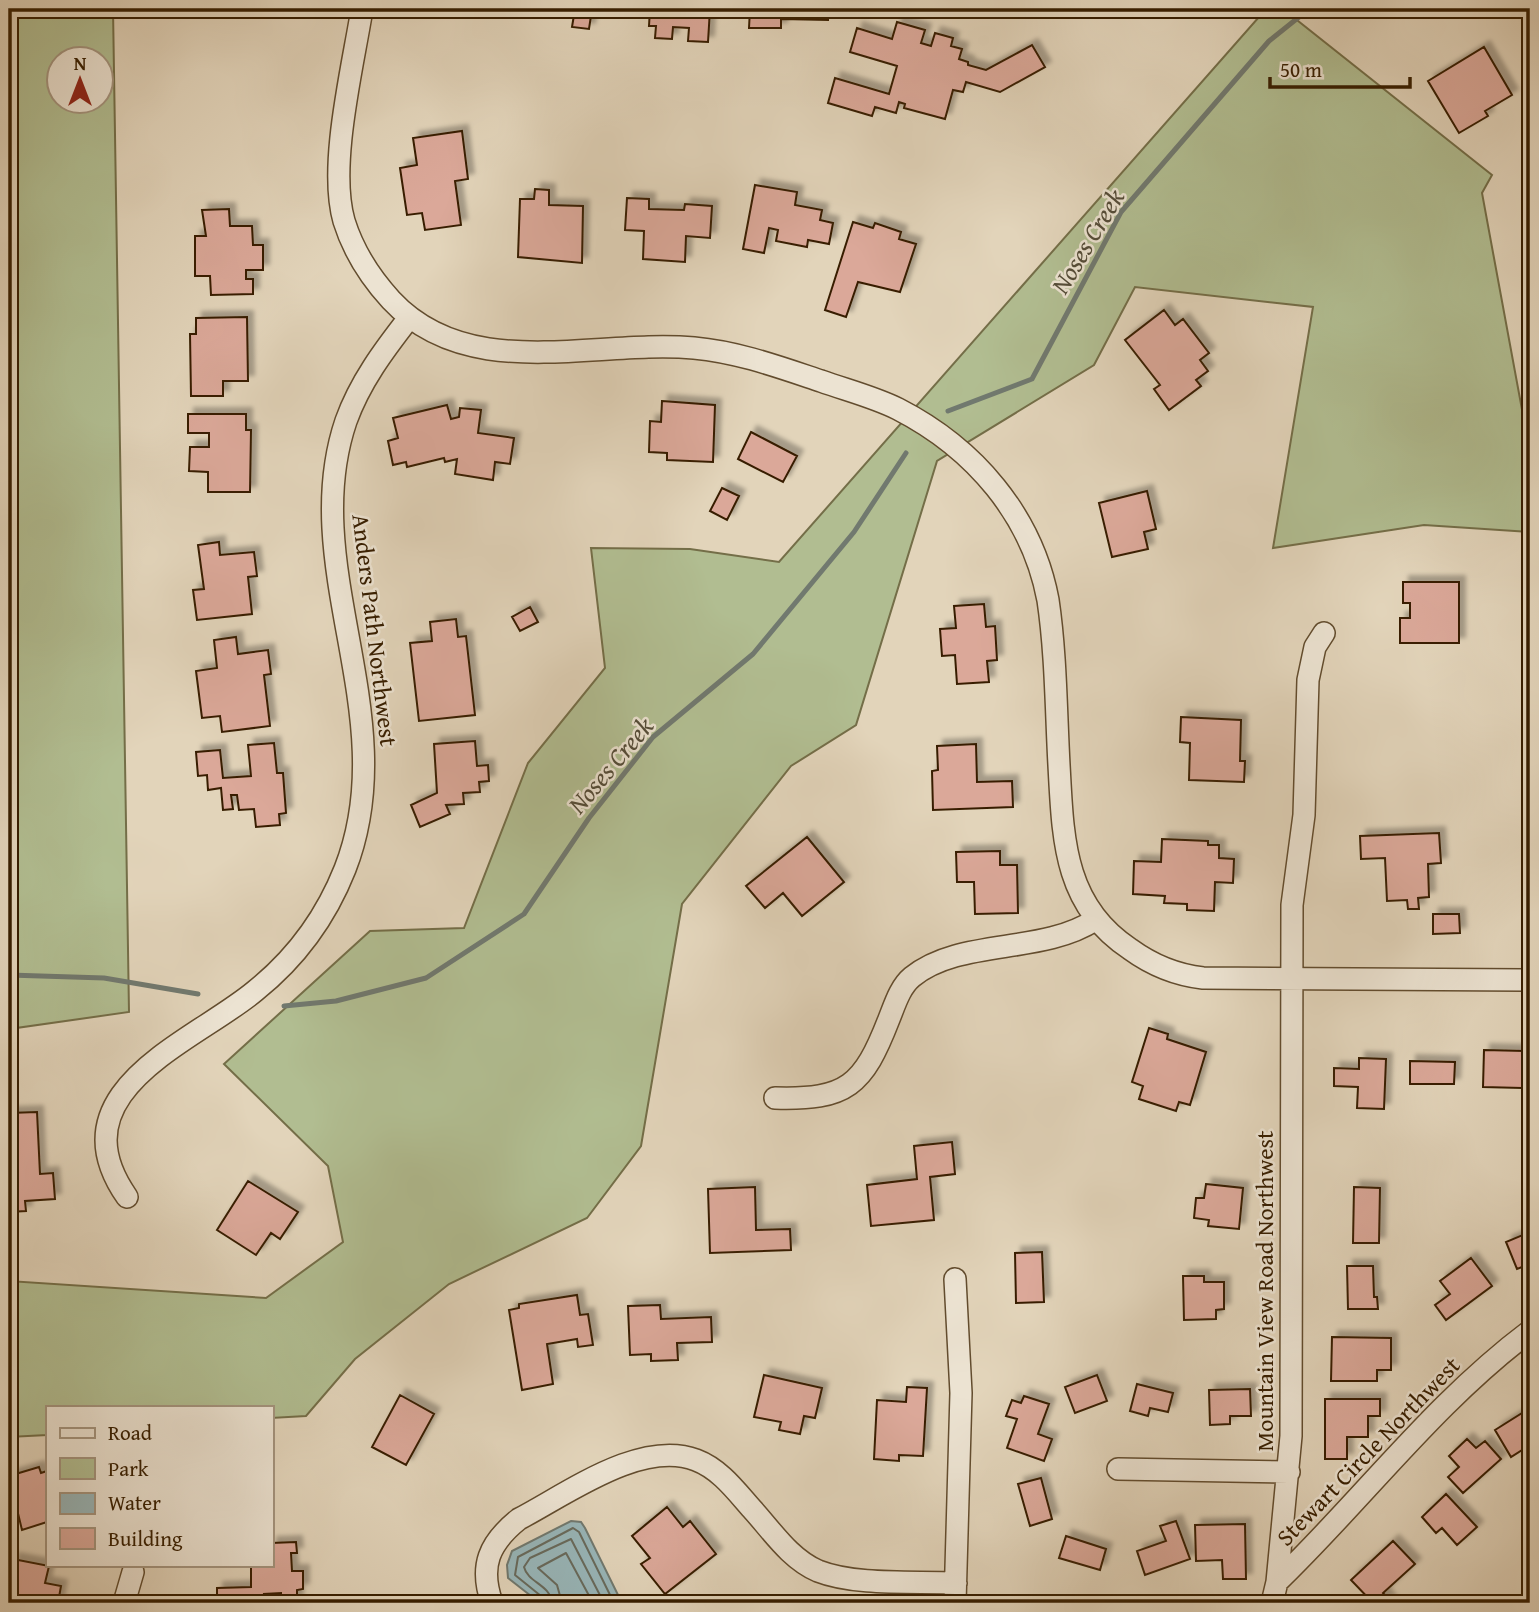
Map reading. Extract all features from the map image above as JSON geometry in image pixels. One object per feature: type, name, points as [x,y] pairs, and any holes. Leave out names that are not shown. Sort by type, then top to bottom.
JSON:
[{"type":"street","points":[[362,9],[342,148],[341,205],[348,232],[366,269],[409,318],[434,334],[487,349],[526,352],[684,348],[749,357],[896,408],[929,427],[961,452],[1012,508],[1026,532],[1043,577],[1050,613],[1066,853],[1079,891],[1095,920],[1138,955],[1175,972],[1216,979],[1530,980]]},
{"type":"street","name":"Anders Path Northwest","points":[[127,1197],[112,1172],[106,1151],[112,1117],[129,1085],[154,1058],[254,992],[287,961],[307,939],[350,855],[363,794],[365,737],[335,550],[333,482],[342,437],[357,394],[409,318]]},
{"type":"street","name":"Mountain View Road Northwest","points":[[1272,1603],[1277,1582],[1291,1436],[1292,905],[1306,791],[1308,680],[1315,647],[1324,633]]},
{"type":"street","points":[[775,1098],[825,1097],[848,1086],[874,1053],[904,986],[926,968],[960,956],[1042,941],[1095,920]]},
{"type":"street","points":[[492,1603],[485,1564],[489,1552],[504,1531],[519,1520],[628,1463],[664,1454],[696,1460],[713,1469],[789,1551],[818,1571],[956,1593],[961,1393],[955,1279]]},
{"type":"street","name":"Stewart Circle Northwest","points":[[1277,1582],[1321,1540],[1430,1418],[1470,1380],[1530,1331]]},
{"type":"street","points":[[1118,1469],[1289,1472]]},
{"type":"street","points":[[124,1603],[133,1572]]},
{"type":"green space","points":[[9,9],[113,9],[114,46],[46,46],[46,116],[115,116],[129,1012],[9,1029]]},
{"type":"green space","points":[[1266,9],[1283,9],[1492,175],[1482,193],[1530,453],[1530,532],[1424,525],[1273,548],[1313,307],[1135,287],[1094,365],[937,461],[856,725],[791,766],[682,904],[641,1146],[587,1218],[449,1284],[355,1359],[306,1416],[273,1418],[273,1406],[46,1406],[46,1435],[9,1437],[9,1281],[266,1298],[343,1242],[328,1166],[224,1064],[370,931],[464,928],[528,763],[605,668],[591,548],[690,549],[779,562]]},
{"type":"water","points":[[571,1521],[581,1522],[585,1528],[622,1603],[540,1603],[508,1578],[507,1565],[512,1551]]},
{"type":"building","points":[[214,9],[272,9],[272,12]]},
{"type":"building","points":[[542,9],[592,9],[589,29],[572,27],[574,15]]},
{"type":"building","points":[[650,9],[710,9],[708,42],[688,41],[689,28],[673,27],[672,39],[655,38],[656,26],[649,26]]},
{"type":"building","points":[[750,9],[828,9],[828,20],[781,19],[781,28],[749,28]]},
{"type":"building","points":[[897,22],[925,30],[921,43],[931,46],[935,33],[953,38],[951,46],[962,49],[959,59],[968,62],[968,65],[986,70],[1032,45],[1045,67],[1000,92],[966,82],[963,92],[953,90],[945,119],[904,108],[905,104],[899,102],[896,113],[875,107],[872,116],[828,103],[835,78],[889,94],[897,66],[850,52],[857,28],[892,39]]},
{"type":"building","points":[[1484,47],[1512,95],[1485,111],[1488,116],[1459,133],[1428,81]]},
{"type":"building","points":[[462,131],[468,179],[455,181],[461,225],[425,230],[422,213],[407,215],[400,168],[417,165],[413,138]]},
{"type":"building","points":[[755,185],[797,192],[795,205],[822,210],[820,220],[833,223],[829,244],[808,240],[807,247],[776,241],[778,230],[769,228],[764,253],[743,249]]},
{"type":"building","points":[[535,189],[549,190],[549,205],[583,206],[582,263],[518,257],[520,199],[534,199]]},
{"type":"building","points":[[627,198],[649,199],[649,209],[684,210],[685,204],[712,206],[710,238],[686,236],[685,262],[643,259],[644,231],[625,230]]},
{"type":"building","points":[[229,209],[230,226],[252,226],[253,245],[263,245],[263,270],[246,270],[246,279],[253,279],[253,294],[211,295],[210,276],[195,276],[195,236],[206,236],[202,210]]},
{"type":"building","points":[[853,222],[873,228],[875,223],[901,232],[899,239],[916,244],[900,292],[858,282],[846,317],[825,310]]},
{"type":"building","points":[[1164,310],[1175,325],[1183,319],[1209,353],[1200,360],[1208,371],[1196,380],[1201,386],[1169,410],[1154,389],[1160,385],[1125,340]]},
{"type":"building","points":[[247,317],[248,381],[223,381],[223,396],[191,396],[190,334],[196,334],[196,318]]},
{"type":"building","points":[[662,401],[715,405],[713,462],[667,460],[667,453],[649,452],[650,421],[661,422]]},
{"type":"building","points":[[447,405],[451,419],[459,417],[460,408],[481,410],[478,433],[514,438],[510,464],[495,462],[493,480],[455,474],[457,459],[445,462],[444,458],[407,467],[406,462],[393,465],[388,441],[398,438],[393,418]]},
{"type":"building","points":[[188,414],[246,414],[246,430],[251,430],[250,492],[208,492],[208,472],[189,471],[190,447],[209,447],[209,433],[188,433]]},
{"type":"building","points":[[751,432],[797,456],[783,482],[738,459]]},
{"type":"building","points":[[722,488],[739,496],[727,520],[710,511]]},
{"type":"building","points":[[1147,491],[1156,529],[1144,532],[1148,549],[1112,557],[1099,503]]},
{"type":"building","points":[[219,542],[220,555],[254,552],[257,576],[248,577],[252,614],[197,620],[193,590],[204,589],[198,545]]},
{"type":"building","points":[[1403,582],[1459,582],[1459,643],[1400,643],[1400,618],[1410,618],[1410,603],[1403,603]]},
{"type":"building","points":[[984,604],[986,627],[995,626],[997,660],[987,661],[989,682],[957,684],[955,655],[942,656],[940,629],[956,628],[954,606]]},
{"type":"building","points":[[530,607],[538,622],[520,631],[512,617]]},
{"type":"building","points":[[456,619],[458,637],[466,636],[475,715],[419,721],[410,643],[432,641],[430,622]]},
{"type":"building","points":[[236,637],[238,654],[268,650],[271,674],[264,675],[270,726],[222,732],[220,716],[202,718],[196,671],[217,668],[214,640]]},
{"type":"building","points":[[1181,717],[1241,720],[1240,761],[1245,761],[1244,782],[1189,780],[1190,743],[1180,742]]},
{"type":"building","points":[[475,741],[477,766],[488,765],[489,781],[479,782],[480,792],[463,793],[464,804],[446,805],[450,814],[420,827],[411,805],[437,793],[434,744]]},
{"type":"building","points":[[274,743],[277,773],[283,773],[286,813],[279,814],[280,825],[256,827],[254,809],[239,810],[237,795],[231,795],[233,809],[223,810],[221,788],[208,790],[207,775],[198,776],[196,752],[220,750],[223,778],[251,776],[248,745]]},
{"type":"building","points":[[976,744],[977,782],[1012,781],[1013,807],[933,810],[932,771],[938,770],[937,746]]},
{"type":"building","points":[[1439,833],[1441,863],[1428,864],[1429,897],[1418,898],[1419,909],[1408,909],[1407,900],[1387,901],[1385,858],[1361,859],[1360,836]]},
{"type":"building","points":[[807,837],[844,882],[802,916],[783,893],[765,908],[746,886]]},
{"type":"building","points":[[1162,839],[1208,841],[1208,845],[1219,845],[1219,858],[1234,859],[1233,883],[1215,882],[1214,911],[1187,910],[1187,904],[1164,903],[1165,896],[1133,894],[1134,861],[1161,862]]},
{"type":"building","points":[[1000,851],[1000,865],[1017,865],[1018,913],[975,914],[974,882],[957,882],[956,852]]},
{"type":"building","points":[[1433,914],[1459,914],[1460,933],[1433,934]]},
{"type":"building","points":[[1149,1028],[1168,1034],[1167,1039],[1206,1052],[1190,1105],[1179,1102],[1176,1111],[1139,1099],[1143,1086],[1132,1082]]},
{"type":"building","points":[[1524,1046],[1530,1046],[1530,1079],[1522,1079],[1522,1088],[1483,1087],[1484,1050],[1524,1051]]},
{"type":"building","points":[[1359,1058],[1386,1059],[1384,1109],[1357,1108],[1358,1087],[1334,1086],[1334,1068],[1359,1069]]},
{"type":"building","points":[[1410,1061],[1455,1062],[1454,1084],[1410,1084]]},
{"type":"building","points":[[37,1112],[40,1174],[53,1173],[55,1199],[25,1201],[26,1211],[9,1212],[9,1113]]},
{"type":"building","points":[[952,1142],[955,1174],[930,1177],[934,1220],[871,1226],[867,1185],[917,1179],[914,1146]]},
{"type":"building","points":[[248,1181],[298,1212],[280,1239],[271,1233],[256,1255],[217,1230]]},
{"type":"building","points":[[1206,1184],[1243,1188],[1239,1229],[1208,1226],[1209,1220],[1194,1218],[1196,1198],[1204,1198]]},
{"type":"building","points":[[755,1187],[756,1230],[790,1229],[791,1250],[710,1253],[708,1189]]},
{"type":"building","points":[[1354,1187],[1380,1188],[1379,1243],[1353,1243]]},
{"type":"building","points":[[1530,1232],[1530,1264],[1517,1269],[1506,1242]]},
{"type":"building","points":[[1042,1252],[1044,1302],[1016,1303],[1015,1253]]},
{"type":"building","points":[[1471,1258],[1492,1286],[1446,1320],[1435,1305],[1450,1294],[1440,1281]]},
{"type":"building","points":[[1347,1266],[1373,1266],[1374,1297],[1377,1297],[1378,1309],[1348,1309]]},
{"type":"building","points":[[1183,1276],[1204,1276],[1204,1282],[1224,1282],[1224,1309],[1216,1310],[1216,1319],[1184,1320]]},
{"type":"building","points":[[577,1295],[580,1315],[588,1314],[593,1345],[578,1347],[577,1339],[547,1344],[553,1384],[522,1390],[509,1310],[519,1308],[519,1304]]},
{"type":"building","points":[[660,1305],[661,1319],[711,1317],[712,1342],[677,1343],[678,1360],[651,1361],[651,1354],[630,1355],[628,1306]]},
{"type":"building","points":[[1332,1337],[1391,1338],[1391,1370],[1377,1370],[1377,1381],[1331,1381]]},
{"type":"building","points":[[764,1375],[822,1388],[815,1418],[804,1416],[800,1434],[779,1430],[781,1422],[754,1417]]},
{"type":"building","points":[[1097,1375],[1107,1401],[1075,1413],[1065,1387]]},
{"type":"building","points":[[1137,1384],[1173,1393],[1168,1412],[1150,1408],[1148,1416],[1130,1411]]},
{"type":"building","points":[[907,1387],[927,1388],[923,1456],[899,1455],[899,1461],[874,1459],[877,1400],[906,1402]]},
{"type":"building","points":[[1250,1389],[1251,1416],[1230,1416],[1230,1424],[1210,1425],[1209,1390]]},
{"type":"building","points":[[400,1395],[434,1414],[406,1465],[372,1447]]},
{"type":"building","points":[[1024,1396],[1049,1404],[1038,1434],[1052,1439],[1044,1461],[1007,1448],[1017,1419],[1006,1416],[1012,1400],[1021,1403]]},
{"type":"building","points":[[1325,1399],[1380,1399],[1380,1416],[1368,1416],[1368,1437],[1347,1437],[1347,1459],[1325,1459]]},
{"type":"building","points":[[1530,1408],[1530,1445],[1511,1457],[1495,1430]]},
{"type":"building","points":[[1467,1439],[1476,1448],[1485,1441],[1501,1459],[1463,1493],[1448,1477],[1459,1467],[1449,1456]]},
{"type":"building","points":[[39,1467],[41,1473],[46,1471],[46,1522],[22,1530],[9,1476]]},
{"type":"building","points":[[1041,1478],[1052,1519],[1030,1526],[1018,1484]]},
{"type":"building","points":[[1446,1494],[1477,1527],[1457,1545],[1442,1528],[1436,1533],[1422,1517]]},
{"type":"building","points":[[667,1507],[683,1527],[690,1521],[716,1554],[665,1594],[641,1564],[650,1558],[632,1536]]},
{"type":"building","points":[[1176,1521],[1190,1559],[1145,1575],[1137,1551],[1166,1541],[1160,1526]]},
{"type":"building","points":[[1245,1524],[1246,1579],[1223,1579],[1222,1560],[1196,1561],[1195,1525]]},
{"type":"building","points":[[1066,1536],[1106,1549],[1100,1570],[1059,1558]]},
{"type":"building","points":[[1393,1541],[1415,1564],[1383,1593],[1390,1601],[1373,1603],[1351,1580]]},
{"type":"building","points":[[296,1542],[297,1553],[291,1553],[292,1571],[303,1571],[303,1589],[297,1590],[297,1601],[281,1602],[281,1593],[264,1594],[265,1603],[217,1603],[217,1588],[251,1587],[251,1566],[273,1566],[273,1543]]},
{"type":"building","points":[[13,1559],[49,1566],[45,1583],[61,1586],[58,1603],[9,1603]]},
{"type":"waterway","name":"Noses Creek","points":[[948,411],[1032,379],[1121,212],[1269,41],[1309,9]]},
{"type":"waterway","name":"Noses Creek","points":[[284,1006],[336,1001],[426,978],[524,914],[589,818],[653,737],[753,654],[854,532],[906,453]]},
{"type":"waterway","name":"Noses Creek","points":[[9,975],[104,978],[198,994]]}]
